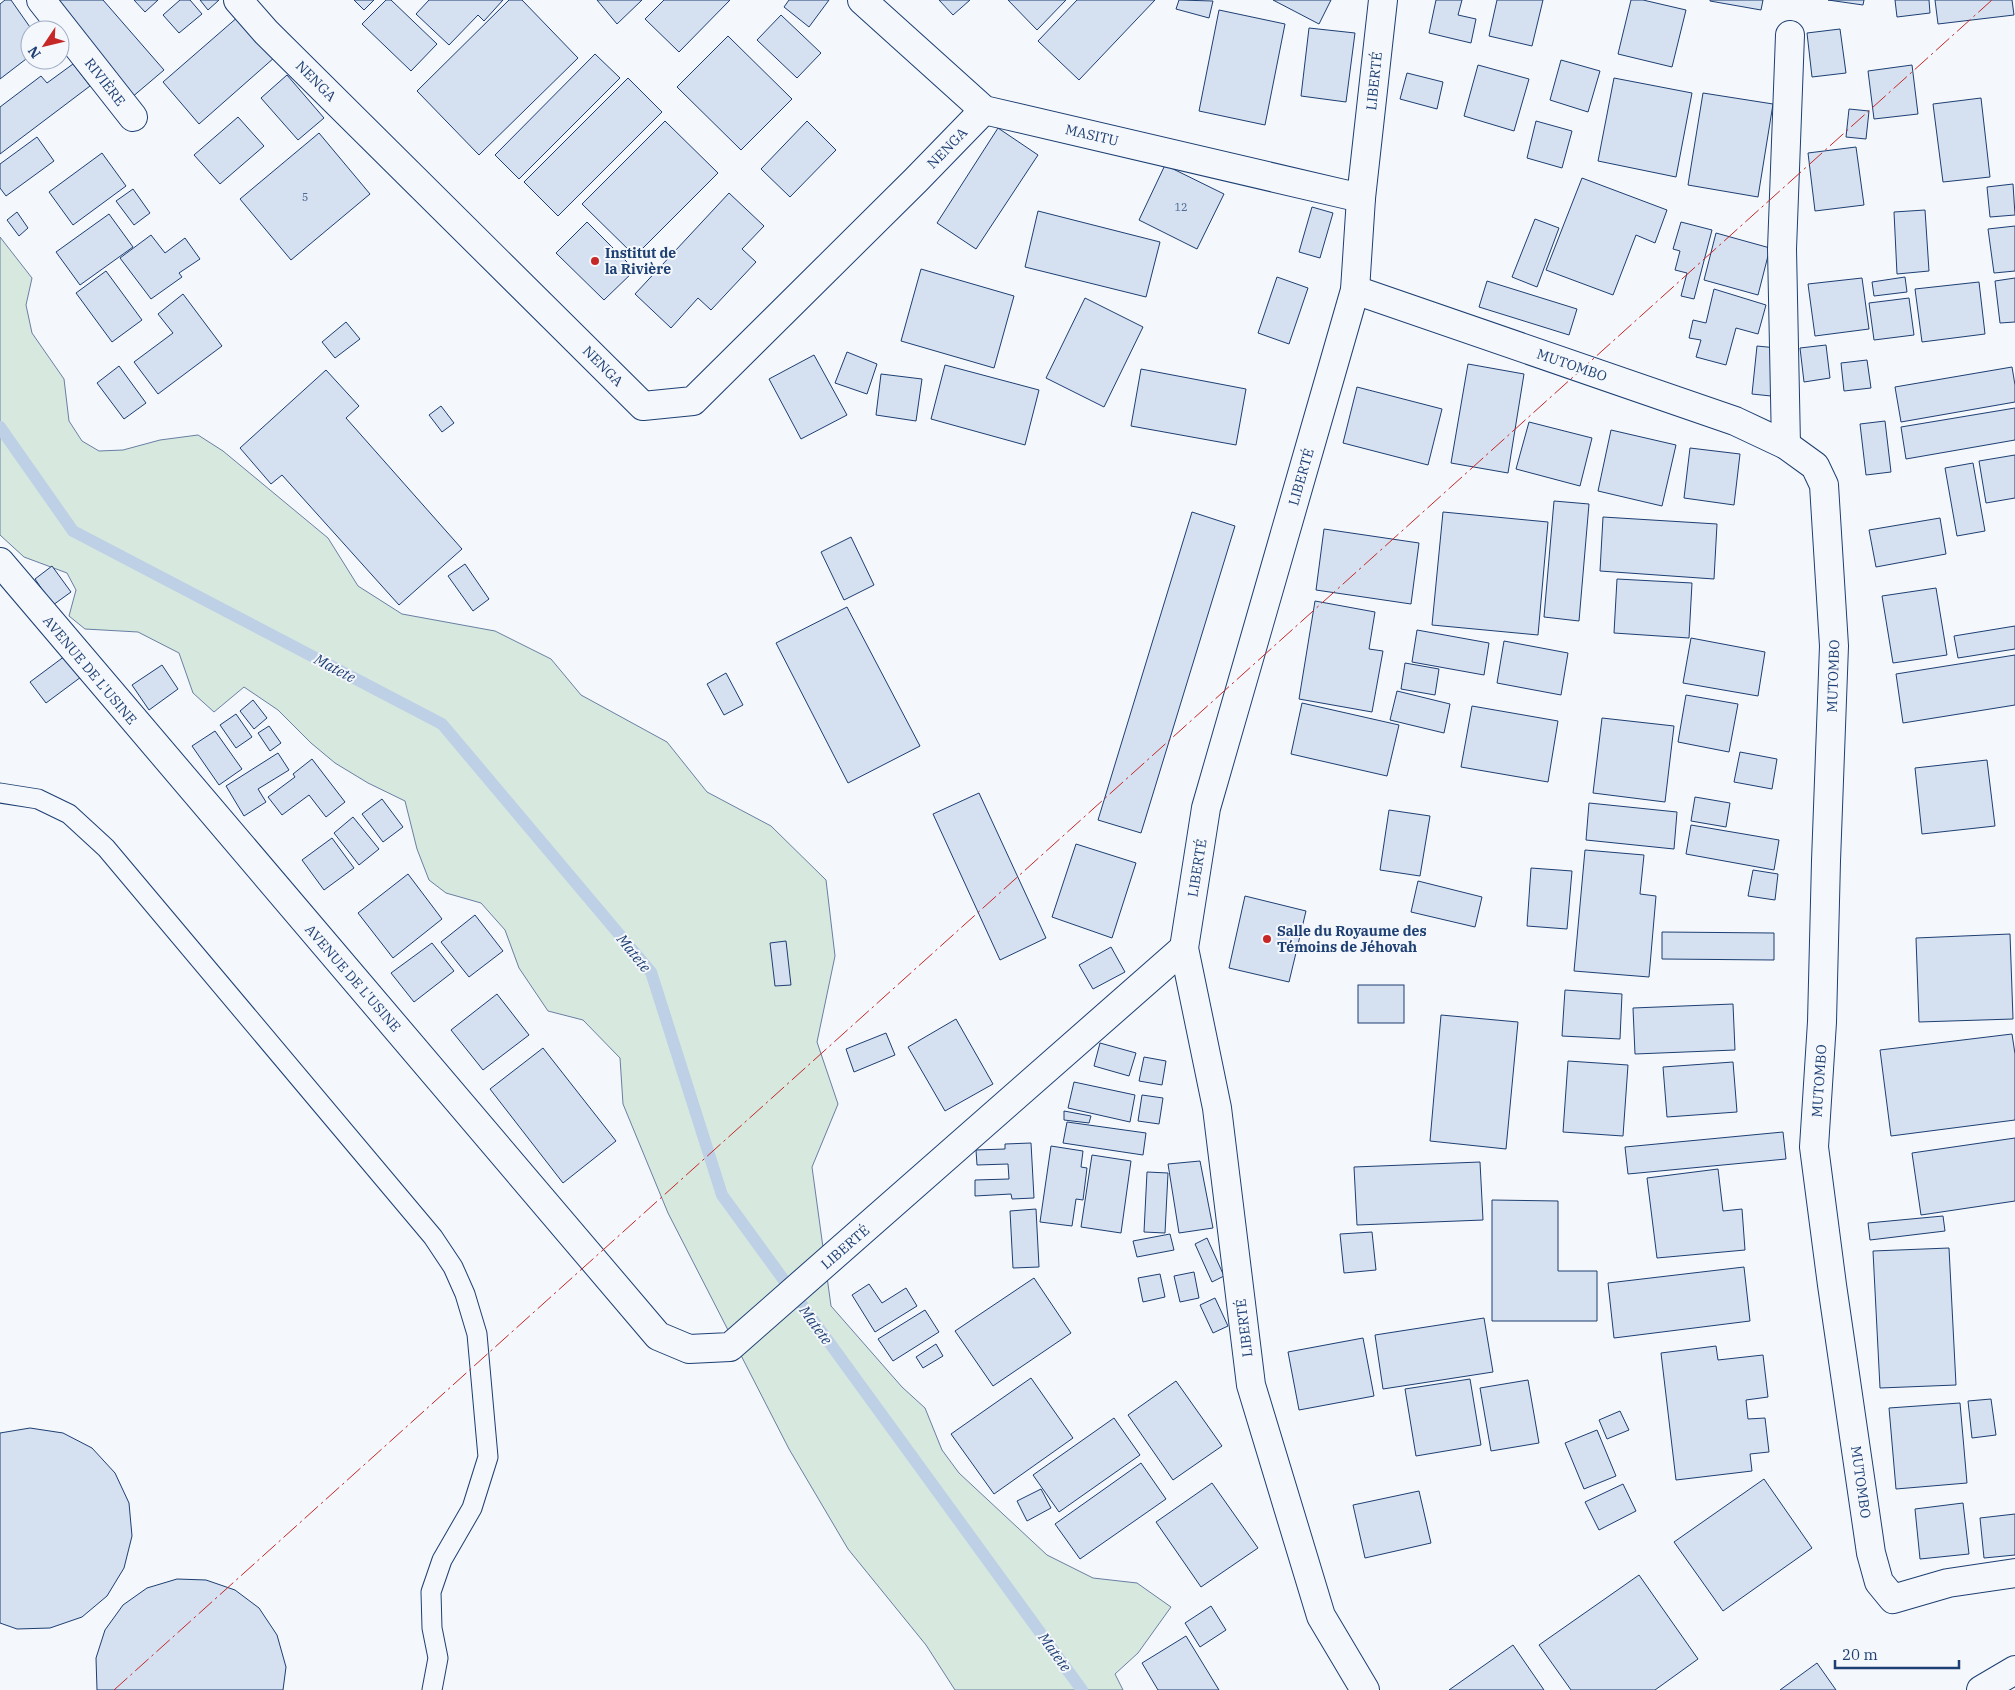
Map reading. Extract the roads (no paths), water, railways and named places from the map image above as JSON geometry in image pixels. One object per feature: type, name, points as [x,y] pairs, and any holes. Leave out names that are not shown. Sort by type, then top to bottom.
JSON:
[{"type":"street","name":"RIVIÈRE","points":[[40,0],[133,117]]},
{"type":"street","name":"NENGA","points":[[238,0],[266,32],[643,406],[693,401],[984,110]]},
{"type":"street","name":"MASITU","points":[[862,0],[984,110],[1361,198]]},
{"type":"street","name":"LIBERTÉ","points":[[1365,1690],[1321,1616],[1251,1386],[1218,1108],[1184,948],[1206,808],[1355,290],[1361,198],[1383,0]]},
{"type":"street","points":[[1786,445],[1782,250],[1790,35]]},
{"type":"street","name":"MUTOMBO","points":[[1355,290],[1734,421],[1786,445],[1815,466],[1824,485],[1834,646],[1822,1022],[1814,1147],[1871,1553],[1880,1582],[1893,1599],[1948,1583],[2015,1573]]},
{"type":"street","name":"AVENUE DE L'USINE","points":[[0,562],[658,1336],[689,1349],[730,1347]]},
{"type":"street","name":"LIBERTÉ","points":[[730,1347],[1184,948]]},
{"type":"street","points":[[1981,1690],[2015,1670]]},
{"type":"lane","points":[[0,793],[38,799],[69,814],[106,848],[433,1237],[453,1267],[465,1294],[477,1334],[488,1457],[472,1508],[442,1560],[431,1592],[432,1628],[438,1658],[432,1690]]},
{"type":"waterway","name":"Matete","points":[[0,427],[73,531],[442,724],[651,972],[722,1195],[1082,1690]]},
{"type":"place","name":"Institut de la Rivière","points":[[595,261]]},
{"type":"place","name":"Salle du Royaume des Témoins de Jéhovah","points":[[1267,939]]}]
